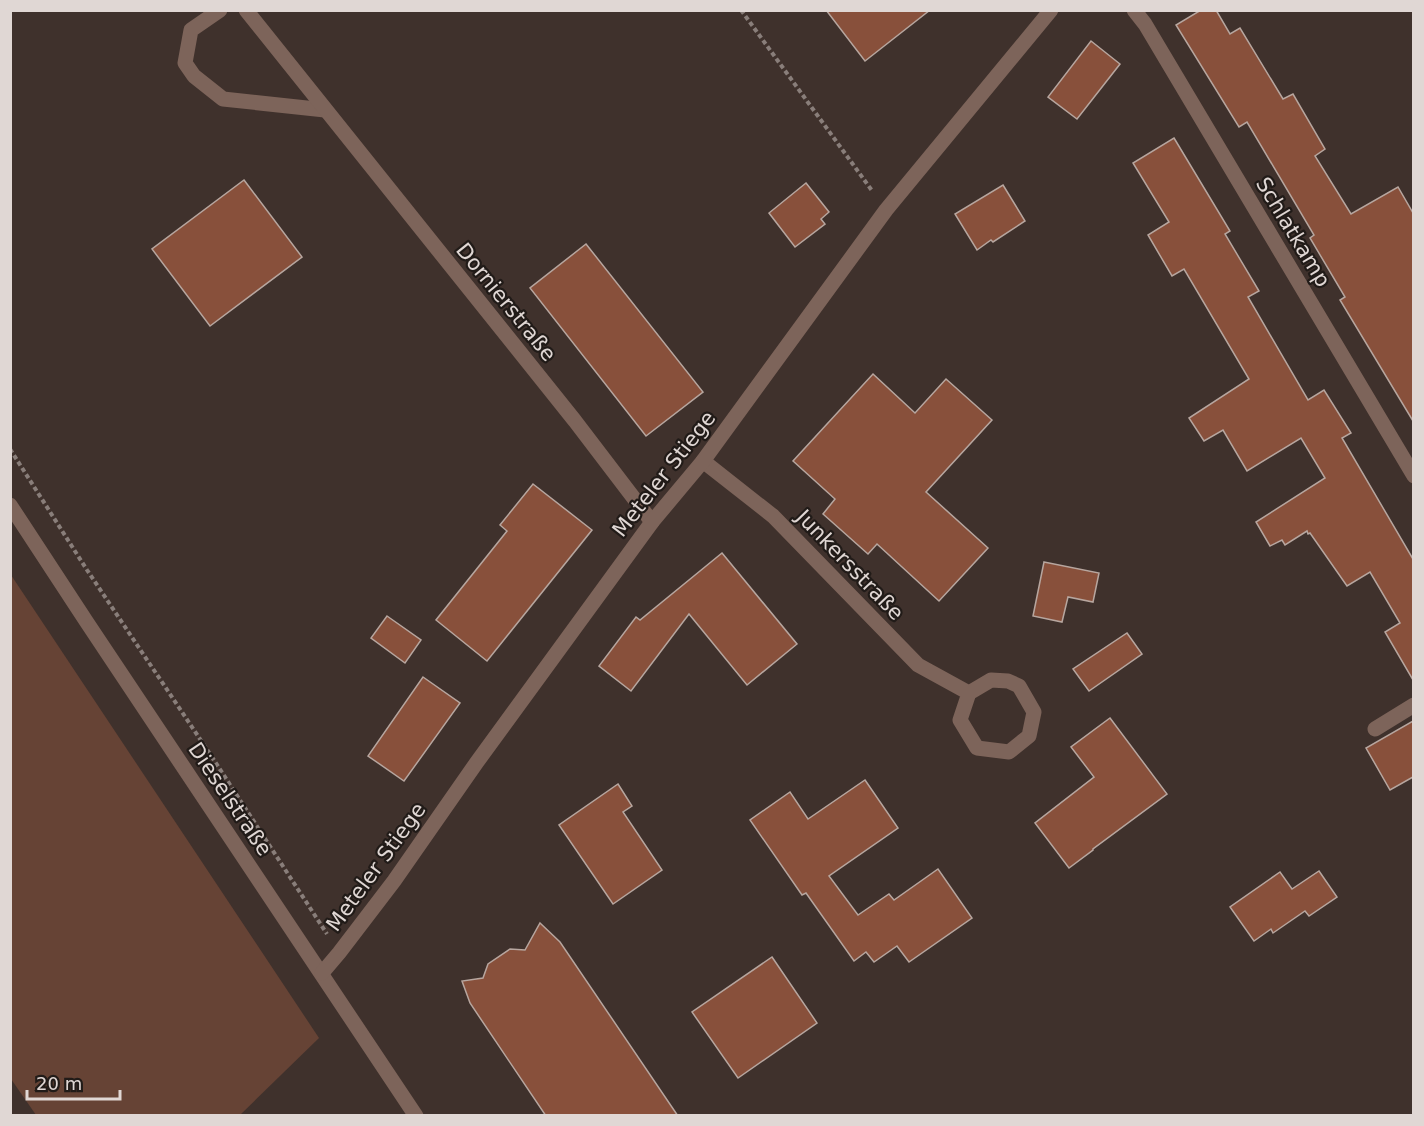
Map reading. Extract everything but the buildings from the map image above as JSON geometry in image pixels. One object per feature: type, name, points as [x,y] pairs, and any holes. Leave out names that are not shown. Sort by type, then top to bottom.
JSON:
[{"type":"street","points":[[220,10],[191,30],[185,63],[194,76],[223,99],[325,110]]},
{"type":"street","name":"Dornierstraße","points":[[246,10],[575,421],[652,522]]},
{"type":"street","name":"Meteler Stiege","points":[[322,973],[394,881],[477,762],[652,522],[703,461],[886,210],[1051,10]]},
{"type":"street","name":"Schlatkamp","points":[[1134,10],[1151,34],[1413,476]]},
{"type":"street","name":"Junkersstraße","points":[[703,461],[773,516],[918,665],[969,693]]},
{"type":"street","name":"Dieselstraße","points":[[10,505],[416,1116]]},
{"type":"street","points":[[991,680],[1008,681],[1019,686],[1034,712],[1029,736],[1009,752],[977,748],[960,720],[969,693],[991,680]]},
{"type":"street","points":[[1375,729],[1413,705]]},
{"type":"path","points":[[741,10],[886,210]]},
{"type":"path","points":[[10,449],[339,953]]},
{"type":"shaded area","points":[[11,575],[319,1038],[240,1115],[36,1115],[11,1079]]}]
